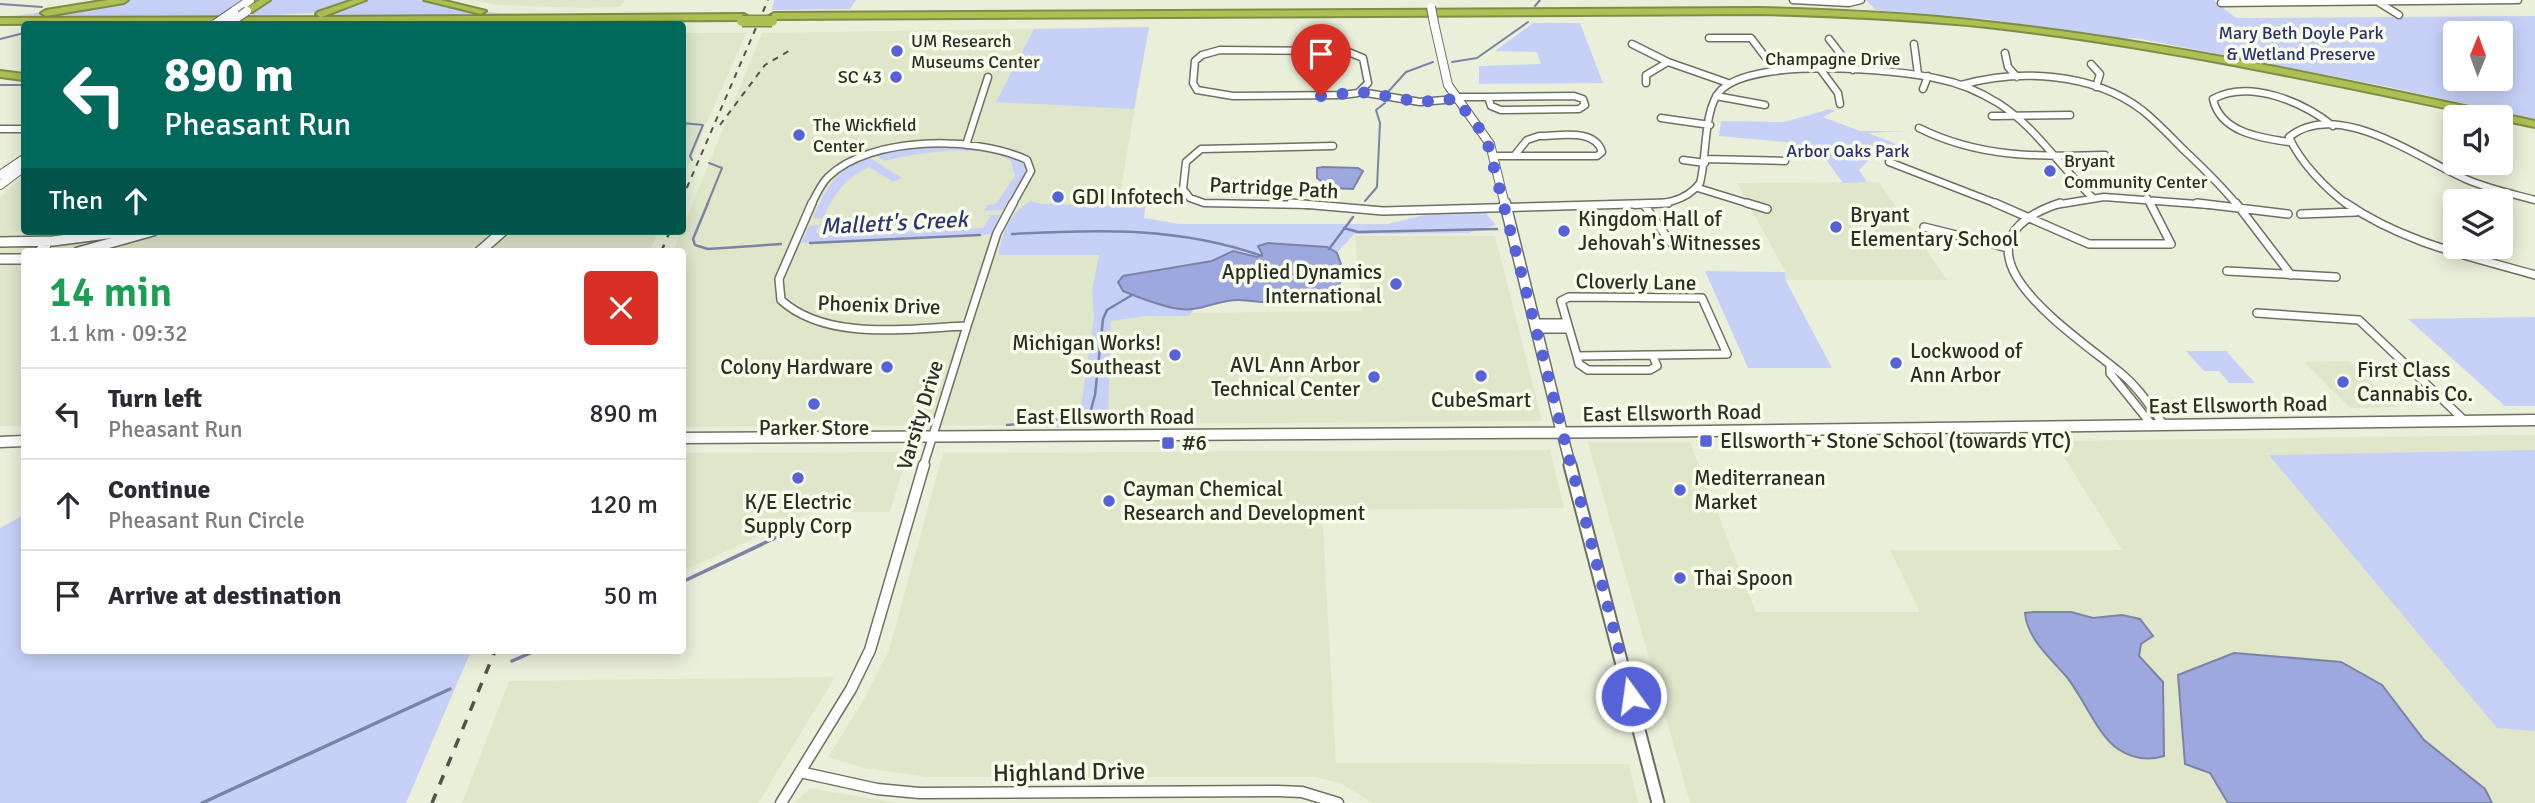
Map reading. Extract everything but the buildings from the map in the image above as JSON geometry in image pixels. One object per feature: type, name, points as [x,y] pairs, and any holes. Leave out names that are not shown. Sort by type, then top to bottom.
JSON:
[{"type":"highway","points":[[0,21],[124,0]]},
{"type":"highway","points":[[249,7],[265,0]]},
{"type":"highway","points":[[97,21],[298,16],[329,12],[362,0]]},
{"type":"highway","points":[[428,0],[492,12],[743,19],[1696,15],[1875,20],[1985,29],[2120,47],[2272,74],[2443,110]]},
{"type":"highway","points":[[773,19],[1759,10],[1860,14],[2017,28],[2149,47],[2535,127]]},
{"type":"highway","points":[[0,21],[636,17]]},
{"type":"highway","points":[[686,22],[743,19]]},
{"type":"highway","points":[[0,21],[21,25]]},
{"type":"highway","points":[[0,74],[21,77]]},
{"type":"highway","points":[[2513,124],[2535,127]]},
{"type":"main road","points":[[1430,3],[1445,78],[1454,97],[1483,131],[1493,156],[1562,433]]},
{"type":"main road","points":[[219,21],[234,11],[249,7]]},
{"type":"main road","points":[[232,21],[249,7]]},
{"type":"main road","points":[[0,175],[21,161]]},
{"type":"main road","points":[[0,185],[21,169]]},
{"type":"main road","name":"East Ellsworth Road","points":[[686,438],[1562,433],[2535,420]]},
{"type":"main road","points":[[0,442],[21,442]]},
{"type":"street","points":[[1793,0],[1849,3],[1861,0]]},
{"type":"street","points":[[2221,3],[2518,0]]},
{"type":"street","points":[[2378,2],[2399,15]]},
{"type":"street","points":[[1709,38],[1751,38],[1776,71]]},
{"type":"street","points":[[1829,39],[1853,70]]},
{"type":"street","points":[[1507,208],[1645,206],[1676,201],[1698,188],[1716,96],[1728,83],[1668,62],[1632,44]]},
{"type":"street","points":[[1914,44],[1918,74]]},
{"type":"street","points":[[1361,92],[1368,83],[1366,63],[1359,55],[1346,51],[1227,50],[1202,55],[1195,61],[1194,86],[1216,95],[1342,96],[1361,92],[1413,100],[1488,96],[1574,96],[1581,98],[1585,105],[1574,110],[1501,110],[1491,106],[1488,96]]},
{"type":"street","points":[[2005,53],[2008,67],[2017,77]]},
{"type":"street","points":[[1646,83],[1646,75],[1668,62]]},
{"type":"street","points":[[2091,64],[2100,74],[2096,87]]},
{"type":"street","points":[[1821,70],[1838,93],[1840,104]]},
{"type":"street","name":"Champagne Drive","points":[[1728,83],[1776,71],[1853,70],[1918,74],[1961,85],[1992,99],[2015,115],[2092,197]]},
{"type":"street","points":[[1923,89],[1928,76]]},
{"type":"street","points":[[965,145],[988,77]]},
{"type":"street","points":[[1961,85],[1989,78],[2055,79],[2096,87],[2142,110],[2216,179],[2291,275]]},
{"type":"street","points":[[2333,126],[2308,108],[2269,96],[2232,92],[2213,99],[2216,111],[2230,124],[2256,135],[2289,142],[2331,190],[2356,212],[2422,243],[2535,275]]},
{"type":"street","points":[[1716,96],[1765,105]]},
{"type":"street","points":[[1992,116],[2070,116]]},
{"type":"street","points":[[1661,118],[1710,125]]},
{"type":"street","points":[[2289,142],[2288,137],[2298,129],[2333,126],[2387,138],[2470,181],[2535,200]]},
{"type":"street","points":[[1919,128],[1951,144],[2011,157],[2105,155]]},
{"type":"street","points":[[0,129],[21,129]]},
{"type":"street","points":[[1493,156],[1514,156],[1597,156],[1602,152],[1599,142],[1591,136],[1539,136],[1527,140],[1514,156]]},
{"type":"street","name":"Varsity Drive","points":[[781,803],[851,688],[870,650],[932,436],[1002,223],[1031,171],[1027,160],[1006,148],[965,145]]},
{"type":"street","name":"Phoenix Drive","points":[[965,145],[894,147],[865,155],[838,168],[825,181],[777,286],[786,307],[815,322],[852,326],[968,326]]},
{"type":"street","name":"Partridge Path","points":[[1333,146],[1201,149],[1186,162],[1183,189],[1190,198],[1204,202],[1291,203],[1383,211],[1507,208]]},
{"type":"street","points":[[1684,160],[1786,161]]},
{"type":"street","points":[[1889,162],[2029,216],[2092,245],[2169,245],[2171,241],[2147,198]]},
{"type":"street","points":[[1698,188],[1767,209]]},
{"type":"street","points":[[2164,425],[2122,373],[2110,366],[2029,296],[2013,272],[2008,248],[2012,232],[2029,216],[2057,204],[2092,197],[2147,198],[2288,214]]},
{"type":"street","points":[[1645,206],[1671,243],[1722,243]]},
{"type":"street","points":[[2301,214],[2356,212]]},
{"type":"street","points":[[1924,227],[2008,248]]},
{"type":"street","points":[[0,242],[43,242],[106,235]]},
{"type":"street","points":[[91,248],[139,235]]},
{"type":"street","points":[[484,248],[498,235]]},
{"type":"street","points":[[79,248],[82,239]]},
{"type":"street","points":[[43,242],[46,245],[43,248]]},
{"type":"street","points":[[0,259],[21,258]]},
{"type":"street","points":[[2227,271],[2336,277]]},
{"type":"street","name":"Cloverly Lane","points":[[1569,297],[1696,297],[1706,301],[1727,354],[1577,356],[1568,326],[1562,301],[1569,297]]},
{"type":"street","points":[[2257,313],[2359,320],[2465,421]]},
{"type":"street","points":[[1536,326],[1568,326]]},
{"type":"street","points":[[1577,356],[1579,364],[1588,370],[1650,370],[1657,366],[1653,356]]},
{"type":"street","points":[[2110,366],[2110,373],[2152,425]]},
{"type":"street","points":[[1562,433],[1658,803]]},
{"type":"street","name":"Highland Drive","points":[[800,772],[877,789],[919,793],[1278,791],[1302,792],[1338,803]]},
{"type":"shaded area","points":[[467,0],[625,0],[620,7],[581,8],[500,5]]},
{"type":"shaded area","points":[[1149,27],[1099,314],[1362,311],[1355,236],[1495,236],[1542,421],[686,427],[686,248],[675,248],[680,235],[686,235],[686,220],[762,33]]},
{"type":"shaded area","points":[[686,33],[746,33],[686,170]]},
{"type":"shaded area","points":[[1317,168],[1358,168],[1363,171],[1353,189],[1330,188],[1317,178]]},
{"type":"shaded area","points":[[21,179],[21,235],[657,235],[651,248],[21,248],[21,426],[0,426],[0,197]]},
{"type":"shaded area","name":"Bryant Elementary School","points":[[1879,182],[1947,280],[1786,280],[1785,271],[1737,183]]},
{"type":"shaded area","points":[[1268,243],[1327,247],[1337,253],[1343,270],[1338,290],[1327,296],[1303,302],[1232,300],[1180,309],[1123,291],[1118,282],[1123,276],[1212,261],[1233,251],[1257,257],[1262,254],[1258,246]]},
{"type":"shaded area","points":[[2349,361],[2397,407],[2350,408],[2304,362]]},
{"type":"shaded area","points":[[2535,435],[2535,803],[1690,803],[1588,442],[1690,442],[1756,612],[1920,612],[1890,550],[2122,550],[2054,441]]},
{"type":"shaded area","points":[[1550,450],[1564,508],[1322,510],[1336,763],[1629,764],[1638,803],[1373,803],[1340,783],[1315,777],[927,777],[864,768],[828,757],[862,703],[889,650],[943,453]]},
{"type":"shaded area","points":[[908,452],[890,512],[812,512],[686,570],[686,453]]},
{"type":"shaded area","points":[[2071,612],[2093,618],[2122,615],[2140,619],[2153,636],[2141,644],[2139,656],[2163,682],[2164,756],[2146,759],[2135,757],[2110,743],[2071,683],[2046,655],[2030,631],[2025,613]]},
{"type":"shaded area","points":[[2234,653],[2341,662],[2382,685],[2424,740],[2485,789],[2492,803],[2228,803],[2210,773],[2185,764],[2178,675]]},
{"type":"shaded area","points":[[835,677],[758,803],[462,803],[509,681]]},
{"type":"shaded area","points":[[809,789],[816,789],[896,803],[794,803]]},
{"type":"green space","points":[[128,0],[243,0],[219,16],[0,18]]},
{"type":"green space","points":[[270,0],[357,0],[315,13],[247,16]]},
{"type":"green space","points":[[365,0],[418,0],[460,10],[542,16],[310,16],[338,11]]},
{"type":"green space","points":[[774,0],[856,0],[850,9],[772,10]]},
{"type":"green space","name":"Mary Beth Doyle Park & Wetland Preserve","points":[[1866,0],[2213,0],[2236,18],[2535,16],[2535,119],[2513,114],[2513,105],[2471,105],[2136,38],[2120,39],[1985,19],[1876,10]]},
{"type":"green space","points":[[1533,23],[1580,23],[1603,83],[1479,84],[1479,66],[1541,64],[1537,52],[1495,51]]},
{"type":"green space","points":[[1149,27],[1134,109],[996,102],[1034,29]]},
{"type":"green space","name":"Arbor Oaks Park","points":[[1830,109],[1835,111],[1823,117],[1860,131],[1905,131],[1868,133],[1901,146],[1873,156],[1859,170],[1867,182],[1843,183],[1819,150],[1785,142],[1719,136],[1721,121],[1784,122]]},
{"type":"green space","points":[[907,148],[987,148],[1015,157],[1025,166],[1025,176],[1003,210],[984,211],[987,205],[996,204],[1015,176],[1011,161],[998,155],[966,151],[931,152],[884,161],[876,155]]},
{"type":"green space","points":[[870,158],[902,178],[893,182],[869,167],[860,171],[841,188],[831,202],[823,218],[828,219],[813,218],[834,179],[849,166]]},
{"type":"green space","points":[[1147,193],[1144,218],[1180,224],[1388,224],[1436,212],[1485,212],[1496,225],[1468,233],[1354,234],[1337,253],[1327,247],[1268,243],[1257,257],[1233,251],[1212,261],[1151,270],[1123,292],[1178,309],[1194,309],[1189,316],[1147,316],[1111,321],[1108,420],[1089,428],[1026,427],[1018,421],[1065,417],[1081,406],[1094,318],[1092,291],[1099,255],[998,255],[1008,224],[1017,211],[1031,201],[1041,204],[1123,206],[1127,194]]},
{"type":"green space","points":[[986,215],[1001,215],[992,234],[801,243],[809,226],[826,224],[820,225],[816,232],[822,236],[983,228],[990,217]]},
{"type":"green space","points":[[1705,271],[1785,272],[1786,281],[1832,368],[1748,368]]},
{"type":"green space","points":[[2535,317],[2535,406],[2505,406],[2408,319]]},
{"type":"green space","points":[[2186,351],[2226,351],[2255,383],[2229,383],[2219,371],[2204,371]]},
{"type":"green space","points":[[2535,450],[2535,731],[2497,728],[2269,455]]},
{"type":"green space","points":[[21,517],[21,654],[470,654],[406,803],[0,803],[0,528]]},
{"type":"waterway","name":"Mallett's Creek","points":[[1535,6],[1540,0]]},
{"type":"waterway","name":"Mallett's Creek","points":[[0,4],[42,7]]},
{"type":"waterway","name":"Mallett's Creek","points":[[1452,62],[1477,58],[1528,22]]},
{"type":"waterway","name":"Mallett's Creek","points":[[0,39],[21,34]]},
{"type":"waterway","name":"Mallett's Creek","points":[[1387,93],[1406,72],[1433,62]]},
{"type":"waterway","name":"Mallett's Creek","points":[[0,85],[21,85]]},
{"type":"waterway","name":"Mallett's Creek","points":[[1365,201],[1377,187],[1380,123],[1376,110],[1385,103]]},
{"type":"waterway","name":"Mallett's Creek","points":[[686,123],[703,125],[690,156],[692,160]]},
{"type":"waterway","name":"Mallett's Creek","points":[[707,205],[722,168],[709,163]]},
{"type":"waterway","name":"Mallett's Creek","points":[[708,203],[693,239],[695,245],[708,249],[781,244]]},
{"type":"waterway","name":"Mallett's Creek","points":[[1345,228],[1353,217]]},
{"type":"waterway","name":"Mallett's Creek","points":[[1329,249],[1345,228]]},
{"type":"waterway","points":[[1345,228],[1358,232],[1497,229]]},
{"type":"waterway","name":"Mallett's Creek","points":[[1012,234],[1138,232],[1200,240],[1262,256]]},
{"type":"waterway","name":"Mallett's Creek","points":[[810,243],[980,235]]},
{"type":"waterway","points":[[1007,425],[1089,417],[1095,395],[1103,319],[1107,310],[1132,295]]},
{"type":"waterway","points":[[686,580],[813,520]]},
{"type":"waterway","points":[[512,661],[528,654]]},
{"type":"waterway","points":[[202,803],[450,689]]},
{"type":"railway","points":[[686,190],[768,0]]},
{"type":"railway","points":[[720,125],[765,65],[792,49]]},
{"type":"railway","points":[[663,248],[668,235]]},
{"type":"railway","points":[[432,803],[494,654]]},
{"type":"place","name":"UM Research Museums Center","points":[[897,51]]},
{"type":"place","name":"SC 43","points":[[896,77]]},
{"type":"place","name":"The Wickfield Center","points":[[799,135]]},
{"type":"place","name":"Bryant Community Center","points":[[2050,171]]},
{"type":"place","name":"GDI Infotech","points":[[1058,197]]},
{"type":"place","name":"Bryant Elementary School","points":[[1836,227]]},
{"type":"place","name":"Kingdom Hall of Jehovah's Witnesses","points":[[1564,231]]},
{"type":"place","name":"Applied Dynamics International","points":[[1396,284]]},
{"type":"place","name":"Michigan Works! Southeast","points":[[1175,355]]},
{"type":"place","name":"Lockwood of Ann Arbor","points":[[1896,363]]},
{"type":"place","name":"Colony Hardware","points":[[887,367]]},
{"type":"place","name":"CubeSmart","points":[[1481,376]]},
{"type":"place","name":"AVL Ann Arbor Technical Center","points":[[1374,377]]},
{"type":"place","name":"First Class Cannabis Co.","points":[[2343,382]]},
{"type":"place","name":"Parker Store","points":[[814,404]]},
{"type":"place","name":"Ellsworth + Stone School (towards YTC)","points":[[1706,441]]},
{"type":"place","name":"#6","points":[[1168,443]]},
{"type":"place","name":"K/E Electric Supply Corp","points":[[798,478]]},
{"type":"place","name":"Mediterranean Market","points":[[1680,490]]},
{"type":"place","name":"Cayman Chemical Research and Development","points":[[1109,501]]},
{"type":"place","name":"Thai Spoon","points":[[1680,578]]},
{"type":"route","points":[[1321,96],[1361,92],[1420,102],[1456,99],[1483,131],[1490,144],[1564,444],[1631,696]]}]
